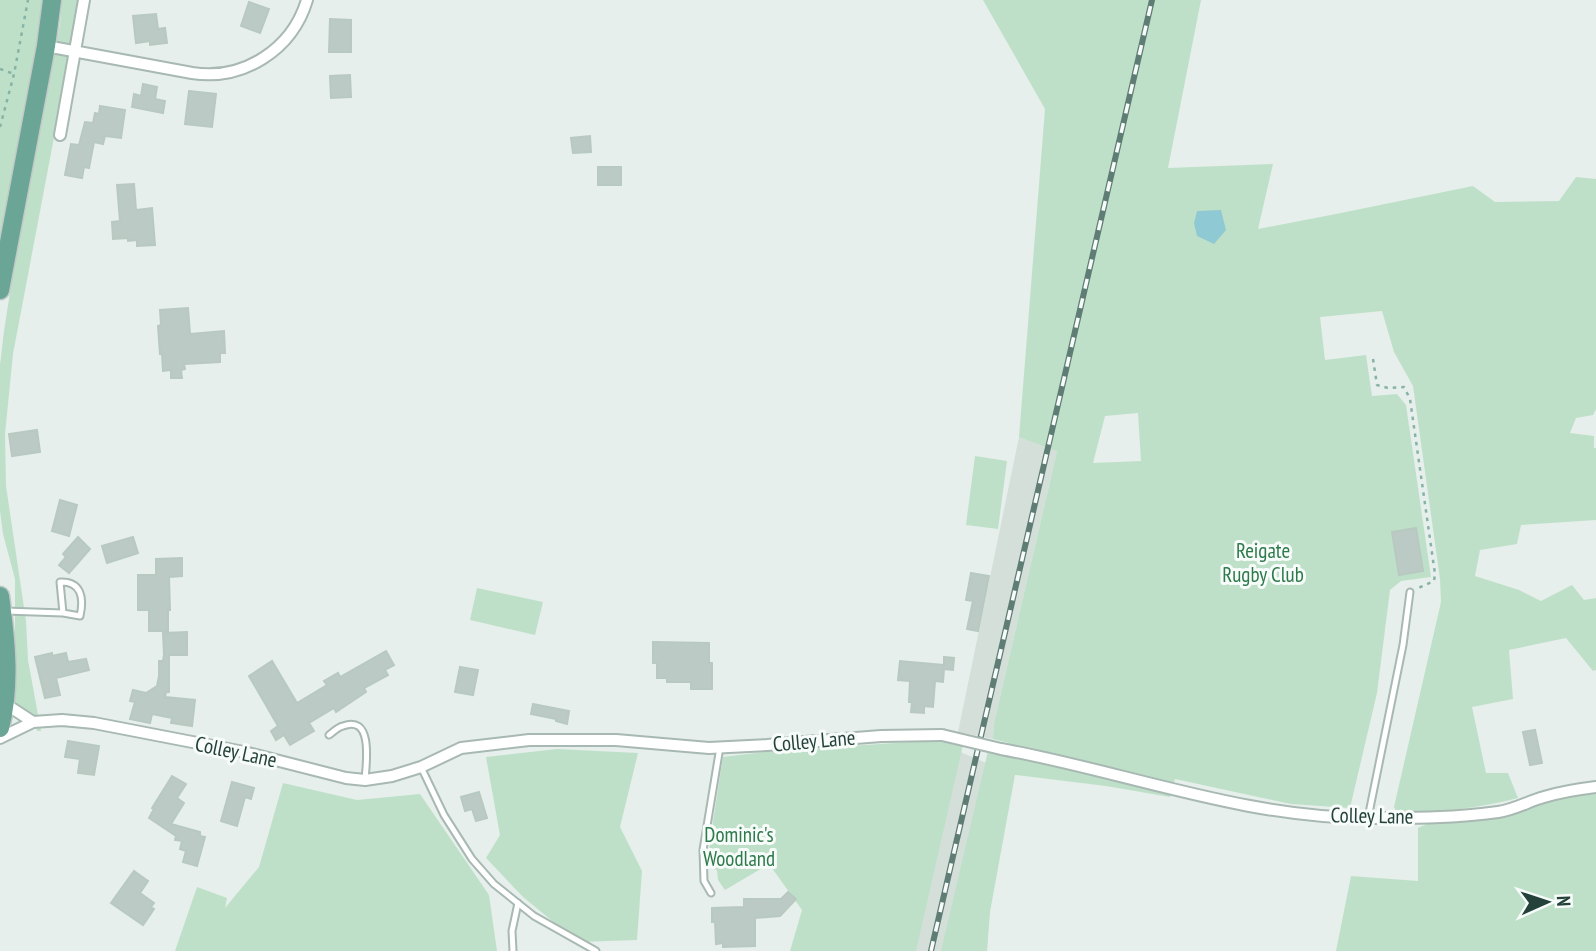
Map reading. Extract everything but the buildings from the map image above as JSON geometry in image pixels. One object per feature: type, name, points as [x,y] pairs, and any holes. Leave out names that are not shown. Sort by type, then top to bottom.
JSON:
[{"type":"main road","points":[[0,289],[46,46],[52,0]]},
{"type":"main road","points":[[0,728],[6,683],[1,604]]},
{"type":"street","points":[[60,135],[85,0]]},
{"type":"street","points":[[46,46],[205,75],[228,73],[258,63],[284,41],[304,12],[307,0]]},
{"type":"street","points":[[4,703],[33,722]]},
{"type":"street","name":"Colley Lane","points":[[0,738],[33,722],[62,720],[94,723],[244,752],[346,778],[365,780],[421,767],[461,748],[529,740],[616,740],[720,747],[881,736],[942,735],[1226,801],[1291,813],[1367,818],[1501,812],[1544,797],[1596,786]]},
{"type":"lane","points":[[1,604],[80,616],[82,601],[78,588],[69,582],[60,582],[63,613]]},
{"type":"lane","points":[[1367,818],[1403,645],[1410,592]]},
{"type":"lane","points":[[329,735],[343,726],[360,727],[367,747],[365,780]]},
{"type":"lane","points":[[711,893],[704,881],[703,850],[720,747]]},
{"type":"lane","points":[[421,767],[444,815],[472,859],[494,884],[534,916],[596,951]]},
{"type":"lane","points":[[513,951],[512,931],[518,903]]},
{"type":"path","points":[[0,127],[15,75],[28,0]]},
{"type":"path","points":[[0,69],[15,75]]},
{"type":"path","points":[[1373,359],[1377,385],[1388,388],[1404,387],[1410,399],[1435,574],[1434,581],[1410,592]]},
{"type":"shaded area","points":[[1114,0],[1200,0],[1056,455],[994,723],[993,739],[958,732]]},
{"type":"shaded area","points":[[951,748],[998,768],[987,951],[874,951]]},
{"type":"green space","points":[[0,0],[52,0],[0,290]]},
{"type":"green space","points":[[62,0],[80,0],[13,354],[5,434],[6,486],[26,621],[28,660],[41,731],[37,731],[35,716],[16,706],[15,702],[15,579],[0,511],[0,365],[14,267],[60,24]]},
{"type":"green space","name":"Reigate Rugby Club","points":[[983,0],[1201,0],[1168,168],[1273,164],[1258,229],[1473,186],[1495,202],[1559,201],[1576,177],[1596,179],[1596,409],[1593,415],[1576,418],[1570,433],[1594,436],[1596,520],[1521,525],[1517,544],[1480,550],[1475,576],[1519,590],[1541,601],[1572,585],[1584,600],[1596,598],[1596,670],[1593,671],[1566,638],[1509,650],[1513,699],[1472,707],[1486,773],[1508,773],[1518,798],[1458,809],[1397,813],[1394,807],[1441,602],[1413,386],[1394,352],[1382,311],[1320,317],[1325,360],[1366,355],[1372,396],[1397,394],[1406,405],[1431,577],[1401,581],[1390,590],[1377,693],[1350,808],[1291,804],[1175,779],[1170,797],[1015,775],[990,912],[987,951],[941,951],[988,751],[1006,755],[1009,743],[993,739],[994,723],[1057,451],[1019,437],[1045,109]],"holes":[[[1138,413],[1141,461],[1093,463],[1105,416]]]},
{"type":"green space","points":[[975,456],[1007,461],[998,529],[966,525]]},
{"type":"green space","points":[[477,588],[543,602],[535,635],[470,620]]},
{"type":"green space","name":"Dominic's Woodland","points":[[941,740],[963,745],[916,951],[790,951],[802,910],[769,864],[725,890],[718,880],[717,870],[707,867],[723,757]]},
{"type":"green space","points":[[557,749],[638,753],[620,827],[642,871],[637,940],[578,942],[523,897],[486,858],[500,835],[486,757]]},
{"type":"green space","points":[[283,783],[357,800],[420,794],[489,895],[497,951],[175,951],[197,887],[227,898],[225,908],[259,867]]},
{"type":"green space","points":[[1596,787],[1596,951],[1336,951],[1351,876],[1418,881],[1418,828],[1445,816],[1501,812]]},
{"type":"water","points":[[1221,210],[1226,230],[1214,244],[1197,236],[1194,223],[1197,211]]},
{"type":"railway","points":[[931,951],[1152,0]]}]
